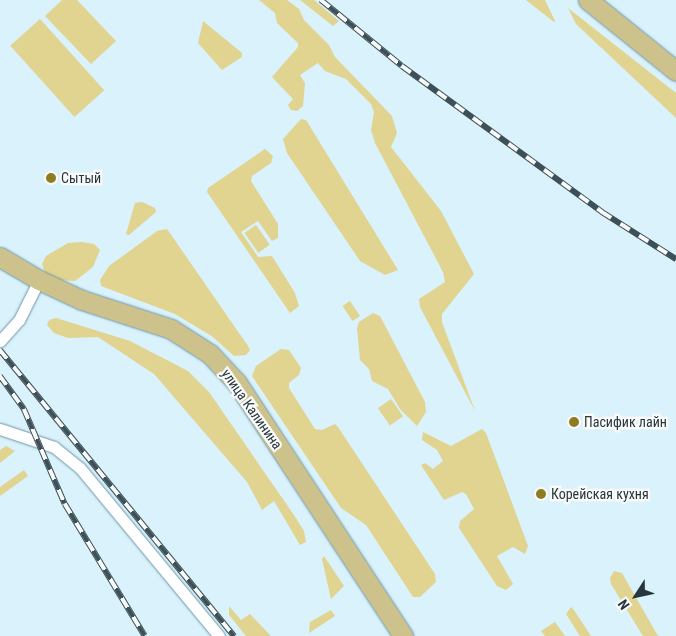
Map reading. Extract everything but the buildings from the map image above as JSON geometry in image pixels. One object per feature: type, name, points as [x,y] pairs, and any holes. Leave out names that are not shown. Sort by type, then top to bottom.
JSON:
[{"type":"main road","points":[[588,0],[676,71]]},
{"type":"main road","name":"улица Калинина","points":[[0,257],[39,280],[82,300],[171,329],[210,354],[237,383],[403,636]]},
{"type":"street","points":[[0,341],[19,320],[39,280]]},
{"type":"street","points":[[0,429],[54,446],[80,468],[219,636]]},
{"type":"shaded area","points":[[62,0],[77,0],[116,41],[91,64],[45,16]]},
{"type":"shaded area","points":[[259,0],[287,0],[299,9],[304,20],[329,45],[335,57],[392,116],[397,133],[391,147],[441,211],[474,274],[442,314],[442,322],[475,411],[420,307],[419,299],[445,282],[443,272],[375,143],[371,130],[374,112],[371,104],[346,79],[325,71],[318,63],[300,75],[305,83],[303,106],[297,111],[291,110],[288,105],[293,99],[272,77],[298,47],[298,43],[277,23],[275,13]]},
{"type":"shaded area","points":[[300,0],[314,0],[339,21],[333,26]]},
{"type":"shaded area","points":[[526,0],[545,0],[555,21],[554,22]]},
{"type":"shaded area","points":[[568,8],[676,93],[676,118],[576,24]]},
{"type":"shaded area","points":[[40,19],[104,90],[75,117],[10,46]]},
{"type":"shaded area","points":[[203,21],[242,53],[242,57],[222,70],[198,43]]},
{"type":"shaded area","points":[[301,119],[306,120],[398,270],[385,275],[360,261],[287,153],[283,139]]},
{"type":"shaded area","points":[[265,149],[273,156],[271,163],[252,176],[251,181],[278,224],[278,238],[272,241],[258,221],[241,232],[258,257],[272,256],[295,293],[299,306],[290,313],[207,192],[208,188]]},
{"type":"shaded area","points":[[142,202],[155,208],[156,212],[129,235],[126,234],[135,203]]},
{"type":"shaded area","points":[[256,225],[270,245],[258,253],[245,233]]},
{"type":"shaded area","points":[[167,229],[248,346],[250,350],[246,355],[234,356],[213,337],[175,314],[101,286],[100,280],[109,266],[157,231]]},
{"type":"shaded area","points":[[82,242],[94,244],[100,250],[93,267],[75,281],[57,280],[45,273],[42,264],[46,256],[68,243]]},
{"type":"shaded area","points":[[350,301],[360,316],[353,321],[343,306]]},
{"type":"shaded area","points":[[373,313],[380,316],[425,402],[426,412],[417,426],[400,409],[388,389],[372,381],[369,369],[360,360],[357,328],[359,322]]},
{"type":"shaded area","points":[[56,318],[130,341],[188,371],[209,392],[296,518],[304,531],[306,542],[300,545],[274,501],[262,510],[247,482],[154,374],[98,337],[68,338],[54,333],[47,325],[49,320]]},
{"type":"shaded area","points":[[281,349],[289,350],[301,368],[299,375],[289,383],[289,388],[315,429],[322,430],[335,424],[338,427],[435,574],[436,582],[420,597],[413,597],[366,525],[341,508],[252,376],[256,366]]},
{"type":"shaded area","points":[[391,399],[403,416],[390,425],[378,408]]},
{"type":"shaded area","points":[[482,429],[486,433],[528,546],[525,554],[513,547],[497,556],[513,584],[506,590],[497,586],[459,528],[460,521],[474,509],[466,494],[462,492],[444,500],[421,465],[425,463],[433,469],[443,461],[437,450],[422,440],[423,432],[451,446]]},
{"type":"shaded area","points":[[6,446],[15,451],[0,463],[0,450]]},
{"type":"shaded area","points":[[24,470],[28,476],[0,496],[0,487]]},
{"type":"shaded area","points":[[324,556],[344,586],[331,599],[322,559]]},
{"type":"shaded area","points":[[614,571],[622,573],[658,636],[643,636],[611,584],[610,578]]},
{"type":"shaded area","points":[[229,606],[241,620],[250,614],[271,636],[246,636],[229,615]]},
{"type":"shaded area","points":[[571,607],[591,636],[580,636],[566,614]]},
{"type":"shaded area","points":[[331,610],[335,616],[309,633],[310,622]]},
{"type":"shaded area","points":[[555,622],[565,636],[545,636],[541,631]]},
{"type":"railway","points":[[321,0],[402,66],[602,212],[676,259]]},
{"type":"railway","points":[[0,350],[234,636]]},
{"type":"railway","points":[[0,376],[24,409],[65,504],[145,636]]},
{"type":"place","name":"Сытый","points":[[51,178]]},
{"type":"place","name":"Пасифик лайн","points":[[574,422]]},
{"type":"place","name":"Корейская кухня","points":[[541,494]]}]
